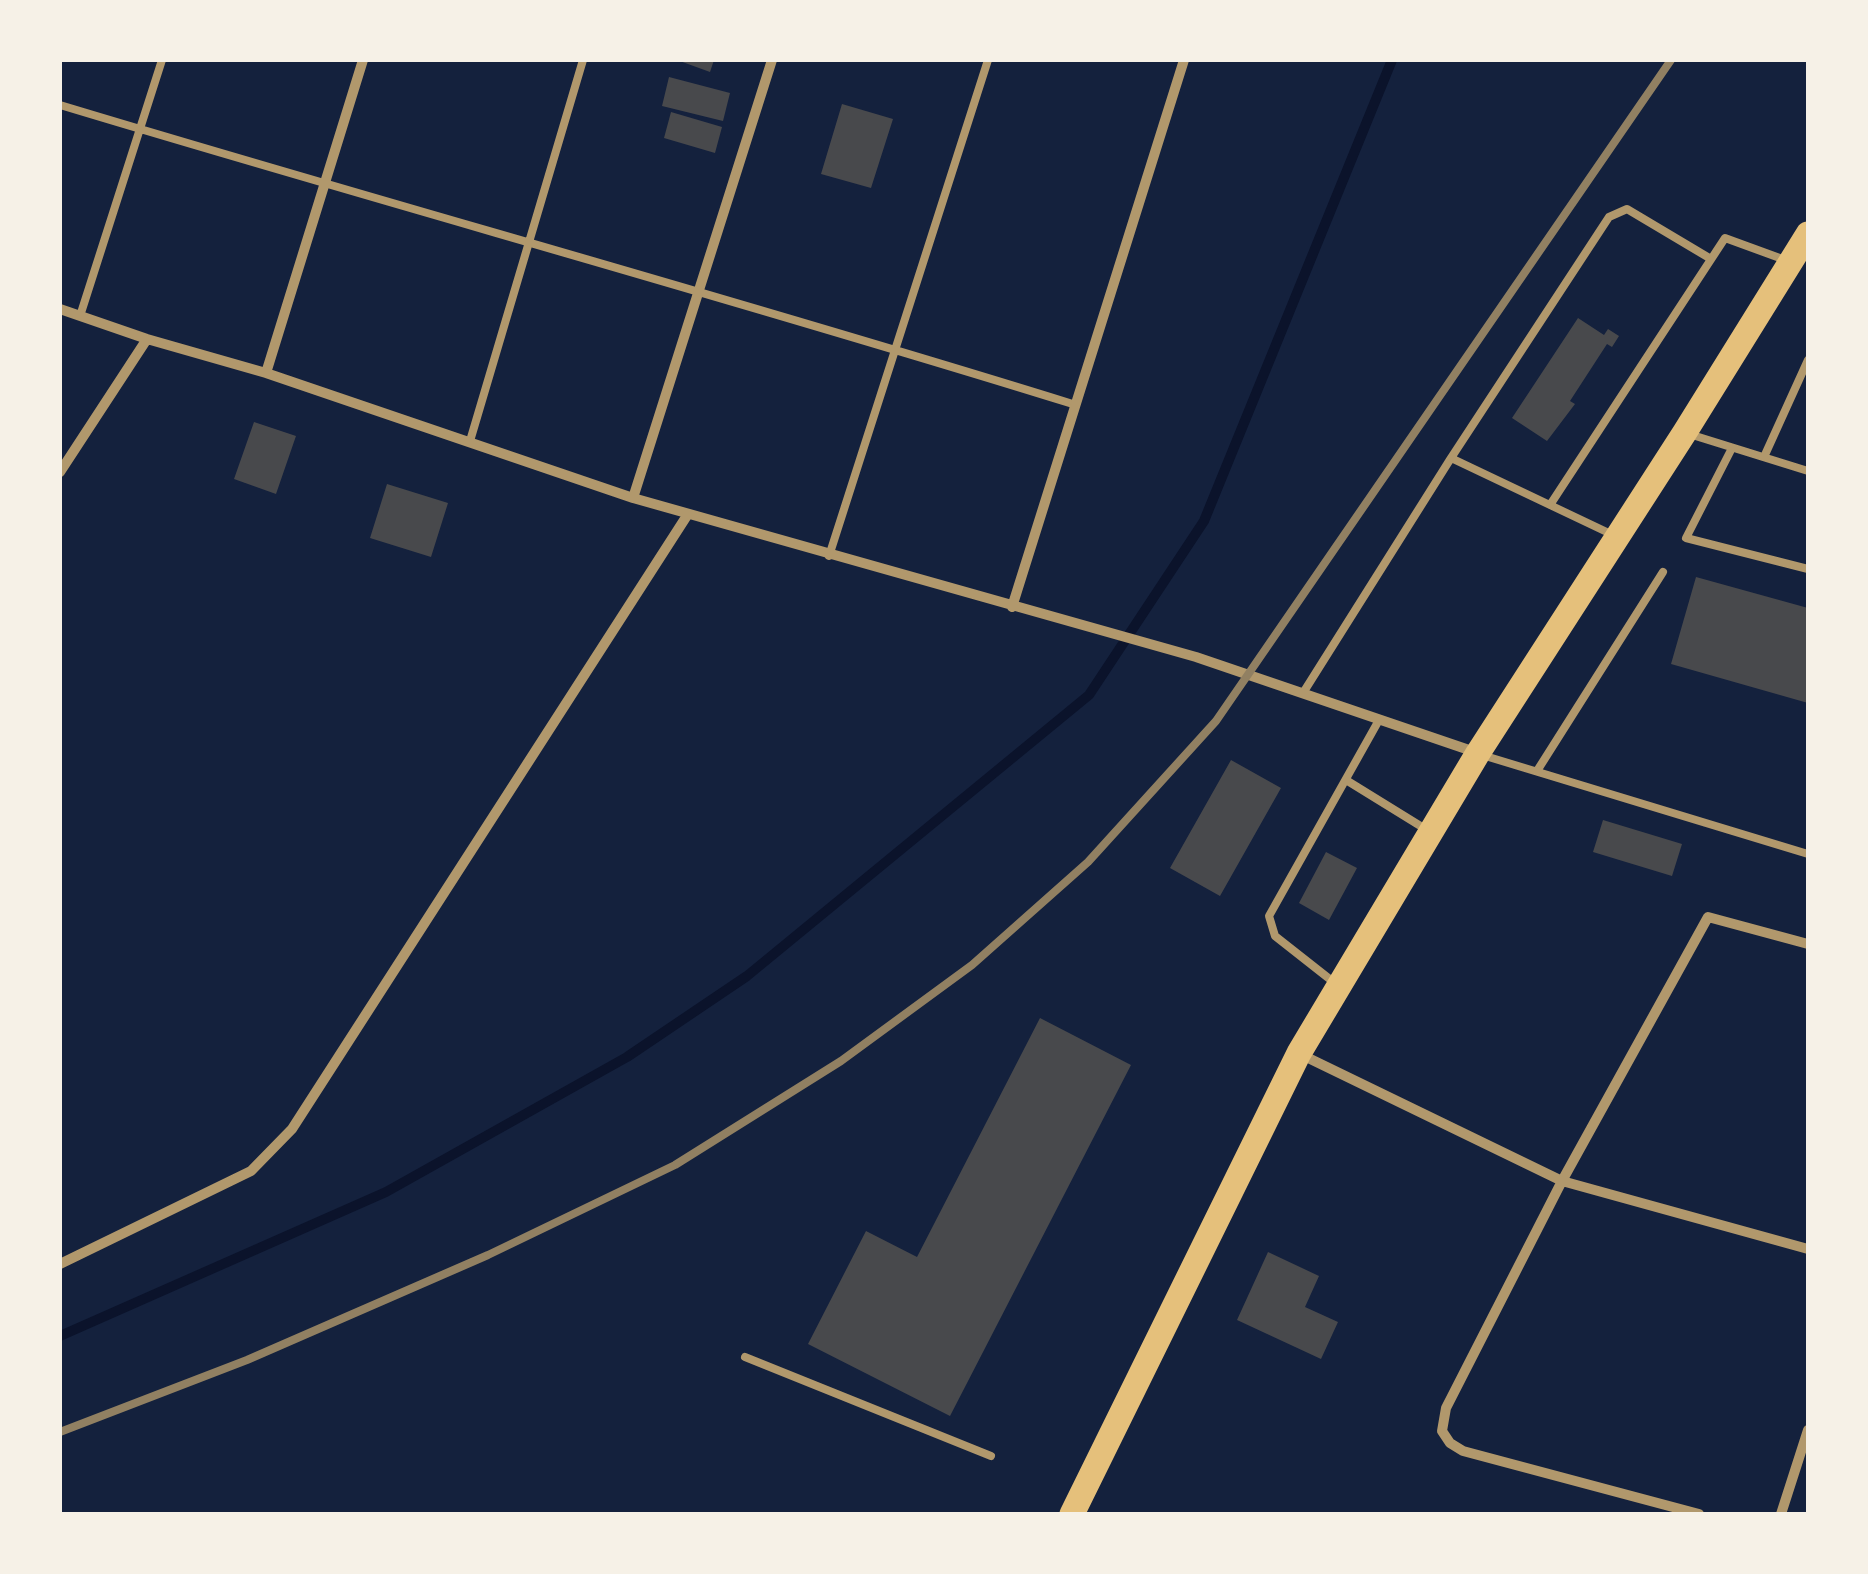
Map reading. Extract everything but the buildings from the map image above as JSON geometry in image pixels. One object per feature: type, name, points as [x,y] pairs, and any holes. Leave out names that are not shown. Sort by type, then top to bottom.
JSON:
[{"type":"main road","points":[[1072,1514],[1300,1053],[1478,753],[1803,246]]},
{"type":"street","points":[[266,372],[364,60]]},
{"type":"street","points":[[633,498],[772,60]]},
{"type":"street","points":[[1012,608],[1184,60]]},
{"type":"street","points":[[60,309],[146,339],[266,372],[633,498],[1196,657],[1478,753]]},
{"type":"street","points":[[60,472],[146,339]]},
{"type":"street","points":[[60,1264],[251,1172],[292,1130],[688,514]]},
{"type":"street","points":[[1699,1514],[1463,1451],[1450,1443],[1442,1431],[1446,1408],[1562,1182],[1708,917],[1808,944]]},
{"type":"street","points":[[1300,1053],[1562,1182],[1808,1249]]},
{"type":"street","points":[[1781,1514],[1808,1430]]},
{"type":"lane","points":[[80,316],[162,60]]},
{"type":"lane","points":[[470,440],[583,60]]},
{"type":"lane","points":[[829,556],[988,60]]},
{"type":"lane","points":[[60,104],[1076,404]]},
{"type":"lane","points":[[1303,693],[1608,217],[1627,209],[1711,260]]},
{"type":"lane","points":[[1550,504],[1726,238],[1803,246]]},
{"type":"lane","points":[[1764,457],[1808,360]]},
{"type":"lane","points":[[1685,432],[1731,450],[1808,471]]},
{"type":"lane","points":[[1731,450],[1686,538],[1808,569]]},
{"type":"lane","points":[[1451,458],[1618,536]]},
{"type":"lane","points":[[1536,771],[1664,572]]},
{"type":"lane","points":[[1339,986],[1276,936],[1270,916],[1379,720]]},
{"type":"lane","points":[[1478,753],[1808,854]]},
{"type":"lane","points":[[1346,780],[1431,832]]},
{"type":"lane","points":[[746,1357],[991,1456]]},
{"type":"waterway","points":[[60,1336],[386,1192],[627,1057],[747,976],[1089,695],[1204,521],[1392,60]]},
{"type":"railway","points":[[60,1432],[247,1360],[488,1255],[675,1165],[841,1061],[972,965],[1088,862],[1216,721],[1671,60]]}]
